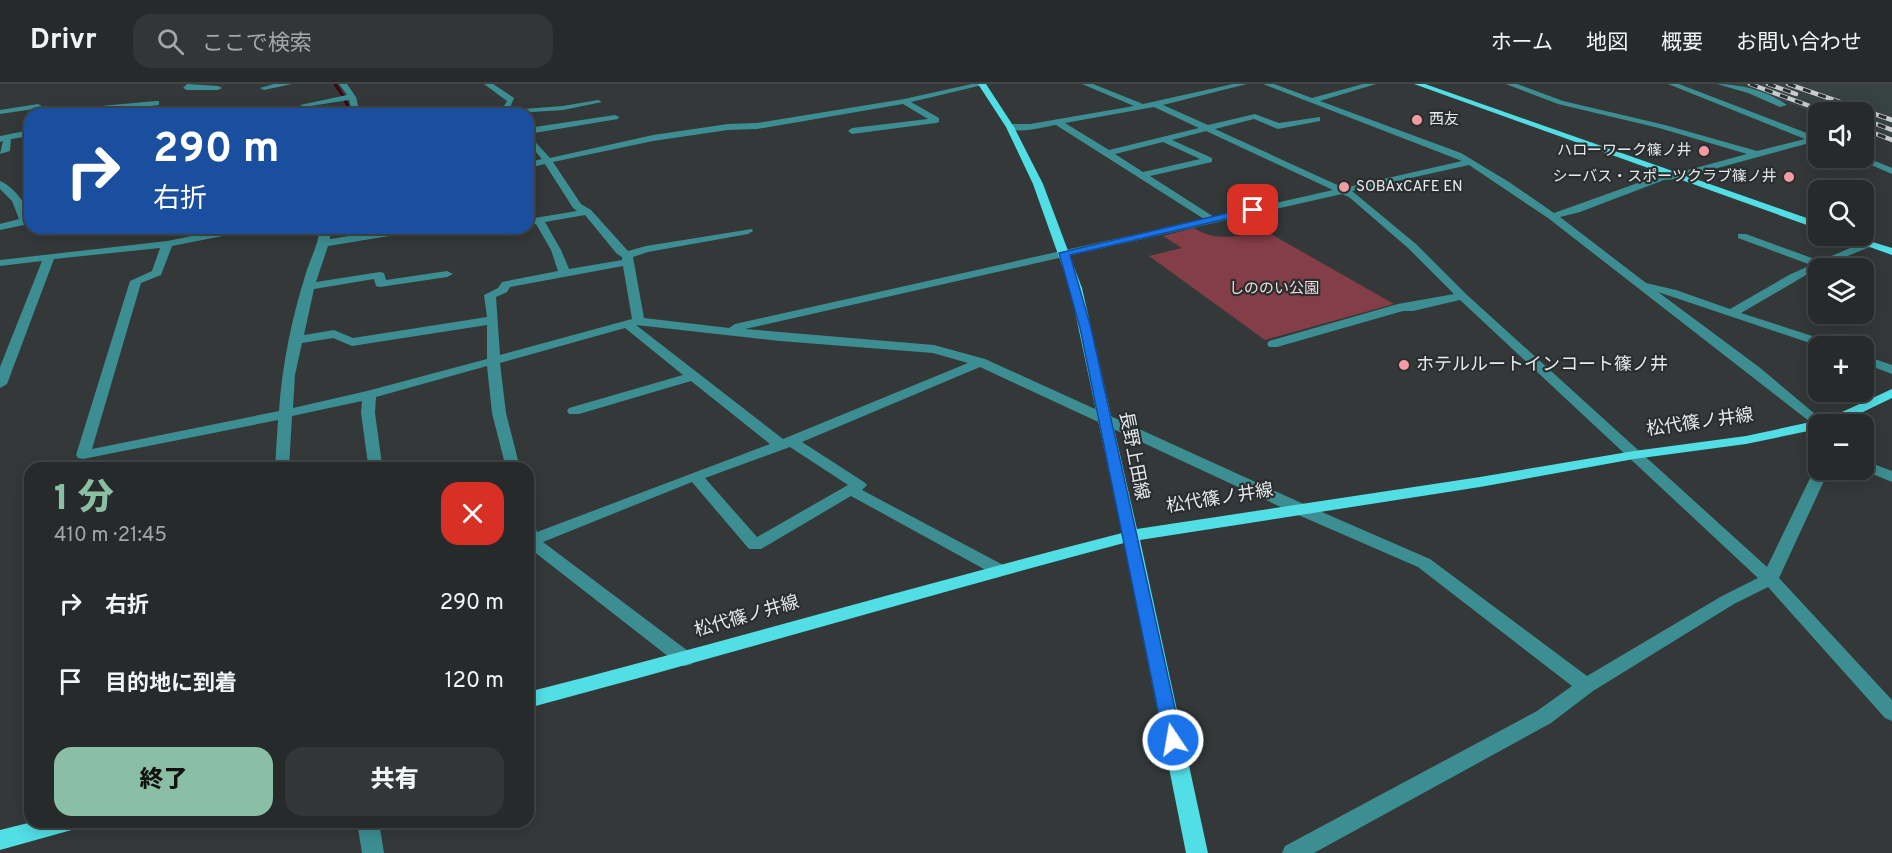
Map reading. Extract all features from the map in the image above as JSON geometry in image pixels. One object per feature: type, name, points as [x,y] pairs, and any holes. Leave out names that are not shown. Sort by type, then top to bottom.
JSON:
[{"type":"main road","name":"長野上田線","points":[[983,84],[1010,127],[1038,184],[1064,253],[1086,328],[1197,853]]},
{"type":"main road","points":[[1418,84],[1808,222]]},
{"type":"main road","points":[[1874,246],[1892,252]]},
{"type":"main road","name":"松代篠ノ井線","points":[[1848,414],[1892,393]]},
{"type":"main road","name":"松代篠ノ井線","points":[[534,698],[1130,536],[1634,455],[1746,440],[1808,426]]},
{"type":"main road","points":[[0,840],[45,828]]},
{"type":"street","points":[[191,84],[187,88],[218,88]]},
{"type":"street","points":[[264,88],[288,84]]},
{"type":"street","points":[[343,84],[352,97],[355,108]]},
{"type":"street","points":[[488,84],[511,100],[506,108]]},
{"type":"street","points":[[534,163],[653,138],[728,127],[757,126],[904,101],[983,84]]},
{"type":"street","points":[[1086,84],[1142,106]]},
{"type":"street","points":[[1010,127],[1030,127],[1058,122],[1155,104],[1243,84]]},
{"type":"street","points":[[1267,84],[1314,100],[1470,162],[1553,216],[1711,336],[1808,415]]},
{"type":"street","points":[[1314,100],[1372,84]]},
{"type":"street","points":[[1510,84],[1532,93],[1614,117],[1649,124],[1759,155]]},
{"type":"street","points":[[1672,84],[1808,137]]},
{"type":"street","points":[[1721,84],[1751,91],[1783,105]]},
{"type":"street","points":[[304,105],[352,97]]},
{"type":"street","points":[[852,131],[936,120],[904,101]]},
{"type":"street","points":[[534,111],[598,102]]},
{"type":"street","points":[[101,108],[156,103]]},
{"type":"street","points":[[1155,104],[1352,195],[1412,246],[1462,296],[1770,579],[1892,713]]},
{"type":"street","points":[[0,112],[24,108]]},
{"type":"street","points":[[1109,153],[1255,116],[1278,126],[1317,119]]},
{"type":"street","points":[[0,121],[24,117]]},
{"type":"street","points":[[534,130],[615,117]]},
{"type":"street","points":[[1058,122],[1212,220]]},
{"type":"street","points":[[0,151],[7,149],[3,139],[24,134]]},
{"type":"street","points":[[1142,175],[1209,160],[1163,139]]},
{"type":"street","points":[[1553,216],[1576,210],[1647,182],[1808,142]]},
{"type":"street","points":[[534,144],[547,160],[577,207],[587,212],[628,258],[633,323],[694,376],[786,443],[859,485],[755,545],[695,476]]},
{"type":"street","points":[[725,330],[1470,162]]},
{"type":"street","points":[[1874,164],[1892,171]]},
{"type":"street","points":[[0,184],[17,200],[24,213]]},
{"type":"street","points":[[0,204],[17,200]]},
{"type":"street","points":[[534,221],[587,212]]},
{"type":"street","points":[[0,227],[24,222]]},
{"type":"street","points":[[534,225],[556,250],[565,274]]},
{"type":"street","points":[[511,462],[497,405],[493,360],[494,320],[490,296],[503,290],[506,284],[565,274],[628,258],[646,249],[748,231]]},
{"type":"street","points":[[0,263],[166,244],[194,234]]},
{"type":"street","points":[[282,462],[288,375],[312,272],[324,243],[325,234]]},
{"type":"street","points":[[324,243],[382,234]]},
{"type":"street","points":[[1742,236],[1808,260]]},
{"type":"street","points":[[166,244],[157,273],[136,281],[116,340],[83,455],[204,432],[369,396],[633,323],[934,349],[980,362],[1302,510],[1424,563],[1586,686]]},
{"type":"street","points":[[1837,258],[1864,246]]},
{"type":"street","points":[[0,384],[49,258]]},
{"type":"street","points":[[1731,314],[1808,271]]},
{"type":"street","points":[[309,286],[380,275],[380,284],[447,274]]},
{"type":"street","points":[[1642,285],[1672,292],[1808,339]]},
{"type":"street","points":[[1274,344],[1402,307],[1413,307],[1462,296]]},
{"type":"street","points":[[296,340],[334,334],[352,342],[494,320]]},
{"type":"street","points":[[534,531],[786,443],[980,362]]},
{"type":"street","points":[[1874,363],[1892,370]]},
{"type":"street","points":[[574,411],[694,376]]},
{"type":"street","points":[[369,396],[368,413],[375,462]]},
{"type":"street","points":[[1874,469],[1892,477]]},
{"type":"street","points":[[1293,853],[1544,717],[1586,686],[1728,600],[1770,579],[1817,480]]},
{"type":"street","points":[[851,490],[999,570]]},
{"type":"street","points":[[534,537],[685,659]]},
{"type":"street","points":[[369,828],[373,853]]},
{"type":"shaded area","points":[[1736,84],[1892,84],[1892,142],[1874,135],[1874,102],[1808,102],[1808,110]]},
{"type":"green space","name":"しののい公園","points":[[1194,228],[1220,237],[1264,230],[1394,304],[1265,340],[1149,256],[1182,248],[1163,236]]},
{"type":"waterway","points":[[335,84],[343,96]]},
{"type":"waterway","points":[[345,100],[349,108]]},
{"type":"railway","points":[[1750,84],[1808,105]]},
{"type":"railway","points":[[1768,84],[1796,94]]},
{"type":"railway","points":[[1788,84],[1892,120]]},
{"type":"railway","points":[[1874,123],[1892,130]]},
{"type":"railway","points":[[1874,133],[1892,140]]},
{"type":"place","name":"西友","points":[[1417,120]]},
{"type":"place","name":"ハローワーク篠ノ井","points":[[1704,151]]},
{"type":"place","name":"シーバス・スポーツクラブ篠ノ井","points":[[1789,177]]},
{"type":"place","name":"SOBAxCAFE EN","points":[[1344,187]]},
{"type":"place","name":"ホテルルートインコート篠ノ井","points":[[1404,365]]},
{"type":"route","points":[[1173,740],[1086,328],[1064,253],[1253,210]]}]
